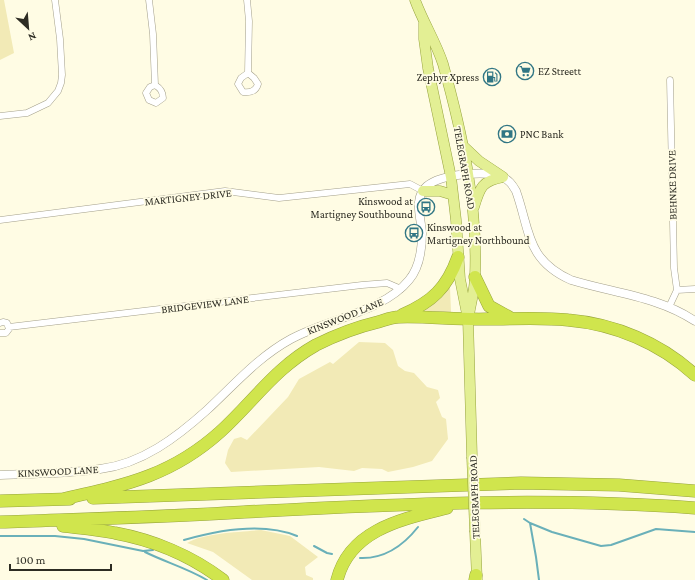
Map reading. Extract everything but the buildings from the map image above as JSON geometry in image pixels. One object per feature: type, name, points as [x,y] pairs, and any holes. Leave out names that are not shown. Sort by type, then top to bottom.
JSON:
[{"type":"highway","points":[[63,499],[132,482],[175,465],[211,440],[281,370],[304,353],[339,334],[397,317],[422,306],[443,288],[453,271],[458,257]]},
{"type":"highway","points":[[475,277],[489,306],[498,312],[514,318]]},
{"type":"highway","points":[[397,317],[569,320],[600,325],[631,335],[654,346],[695,375]]},
{"type":"highway","points":[[0,501],[520,483],[619,485],[695,491]]},
{"type":"highway","points":[[0,522],[132,518],[413,504],[587,502],[695,508]]},
{"type":"highway","points":[[337,580],[342,565],[352,550],[377,530],[409,518],[470,503]]},
{"type":"highway","points":[[22,522],[90,529],[136,538],[188,558],[223,580]]},
{"type":"main road","name":"TELEGRAPH ROAD","points":[[414,0],[439,51],[468,175],[473,210],[475,277],[468,319]]},
{"type":"main road","name":"TELEGRAPH ROAD","points":[[424,23],[424,39],[428,68],[451,177],[461,286],[468,319],[476,578]]},
{"type":"main road","points":[[462,145],[479,161],[503,177]]},
{"type":"main road","points":[[473,210],[482,186],[494,179],[503,177]]},
{"type":"main road","points":[[423,191],[440,191],[453,195]]},
{"type":"street","points":[[0,116],[27,113],[48,103],[58,91],[62,75],[60,39],[55,0]]},
{"type":"street","points":[[149,0],[153,34],[155,85]]},
{"type":"street","points":[[246,0],[249,21],[248,74]]},
{"type":"street","name":"BEHNKE DRIVE","points":[[670,80],[674,237],[677,290]]},
{"type":"street","points":[[423,191],[428,185],[451,177],[490,174],[503,177],[512,184],[516,190],[532,244],[543,261],[551,269],[559,275],[571,280],[647,299],[669,307],[695,321]]},
{"type":"street","name":"MARTIGNEY DRIVE","points":[[0,220],[225,191],[279,198],[410,184],[423,191]]},
{"type":"street","name":"KINSWOOD LANE","points":[[0,475],[102,469],[145,455],[166,443],[182,431],[208,409],[252,367],[282,344],[312,328],[376,305],[393,296],[411,279],[418,263],[422,232],[419,202],[423,191]]},
{"type":"street","name":"BRIDGEVIEW LANE","points":[[0,333],[6,333],[9,330],[9,327],[362,285],[387,283],[401,289]]},
{"type":"street","points":[[669,307],[677,290],[695,289]]},
{"type":"street","points":[[0,323],[5,323],[9,327]]},
{"type":"shaded area","points":[[0,0],[4,0],[14,53],[0,60]]},
{"type":"shaded area","points":[[450,287],[451,312],[422,312],[436,302]]},
{"type":"shaded area","points":[[359,342],[385,343],[393,350],[398,366],[405,371],[414,373],[427,387],[438,390],[440,398],[436,402],[442,417],[446,419],[448,439],[432,461],[413,467],[388,472],[382,469],[362,468],[354,471],[319,467],[231,472],[225,463],[228,450],[234,439],[241,437],[247,440],[288,397],[299,379],[330,362],[333,364]]},
{"type":"shaded area","points":[[261,530],[290,536],[318,557],[305,567],[306,575],[313,578],[313,580],[252,580],[213,552],[187,543],[212,535]]},
{"type":"waterway","points":[[524,519],[530,523],[539,580]]},
{"type":"waterway","points":[[530,523],[552,532],[601,546],[611,545],[656,529],[695,532]]},
{"type":"waterway","points":[[360,558],[378,556],[393,550],[406,540],[418,527]]},
{"type":"waterway","points":[[184,540],[212,533],[256,528],[270,529],[297,536]]},
{"type":"waterway","points":[[0,536],[55,536],[84,539],[143,551],[153,550]]},
{"type":"waterway","points":[[314,546],[332,554]]},
{"type":"waterway","points":[[145,552],[207,580]]},
{"type":"place","name":"EZ Streett","points":[[525,71]]},
{"type":"place","name":"Zephyr Xpress","points":[[492,77]]},
{"type":"place","name":"PNC Bank","points":[[507,134]]},
{"type":"place","name":"Kinswood at Martigney Southbound","points":[[426,207]]},
{"type":"place","name":"Kinswood at Martigney Northbound","points":[[414,233]]}]
